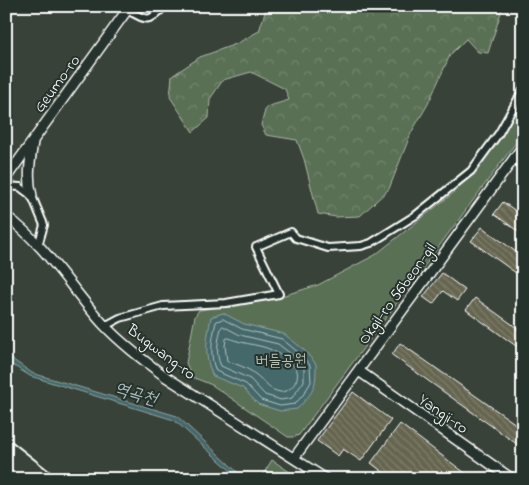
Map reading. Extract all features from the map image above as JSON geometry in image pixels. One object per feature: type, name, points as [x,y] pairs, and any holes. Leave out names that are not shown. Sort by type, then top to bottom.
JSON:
[{"type":"main road","name":"Geumo-ro","points":[[9,174],[129,8]]},
{"type":"main road","points":[[32,196],[29,187],[29,166],[34,140]]},
{"type":"main road","name":"Okgil-ro 56beon-gil","points":[[294,458],[359,371],[454,237],[523,146]]},
{"type":"main road","name":"Bugwang-ro","points":[[6,216],[38,246],[105,326],[166,376],[326,479]]},
{"type":"main road","name":"Yangji-ro","points":[[359,371],[512,479]]},
{"type":"street","points":[[129,8],[147,19],[154,17],[165,6]]},
{"type":"street","points":[[105,326],[120,318],[163,306],[226,302],[279,294],[256,247],[292,232],[296,238],[328,248],[361,246],[371,243],[416,215],[471,170],[498,133],[523,90]]},
{"type":"street","points":[[6,160],[9,174]]},
{"type":"street","points":[[6,186],[20,187],[32,196],[44,225],[38,246]]},
{"type":"street","points":[[520,479],[523,475]]},
{"type":"green space","points":[[267,6],[503,6],[488,53],[478,52],[466,39],[450,55],[428,104],[411,133],[389,189],[360,216],[336,217],[318,214],[304,159],[297,140],[266,135],[261,125],[266,107],[289,100],[285,89],[251,72],[223,80],[210,99],[209,118],[193,132],[170,97],[172,76],[200,57],[236,44],[259,31]]},
{"type":"green space","name":"버들공원","points":[[523,96],[523,133],[299,435],[288,437],[212,385],[192,377],[186,363],[195,316],[199,310],[265,301],[318,285],[375,255],[452,194],[475,171],[507,127]]},
{"type":"green space","points":[[272,460],[300,479],[260,479]]},
{"type":"water","points":[[223,313],[244,324],[284,334],[303,349],[316,364],[313,389],[297,409],[280,411],[258,404],[243,388],[213,376],[207,354],[208,333],[211,317]]},
{"type":"water","points":[[6,355],[32,373],[177,416],[245,479],[240,479],[174,420],[30,376],[6,361]]},
{"type":"building","points":[[503,202],[523,216],[523,235],[494,214]]},
{"type":"building","points":[[482,227],[523,257],[523,278],[471,241]]},
{"type":"building","points":[[442,273],[465,290],[457,301],[443,291],[433,304],[423,297]]},
{"type":"building","points":[[475,298],[523,332],[523,351],[466,310]]},
{"type":"building","points":[[400,343],[523,429],[523,444],[521,447],[392,355]]},
{"type":"building","points":[[353,392],[391,420],[361,461],[343,449],[338,456],[317,441]]},
{"type":"building","points":[[400,424],[473,479],[392,479],[371,463]]},
{"type":"railway","points":[[6,437],[59,479]]},
{"type":"water label","name":"역곡천","points":[[136,393]]}]
